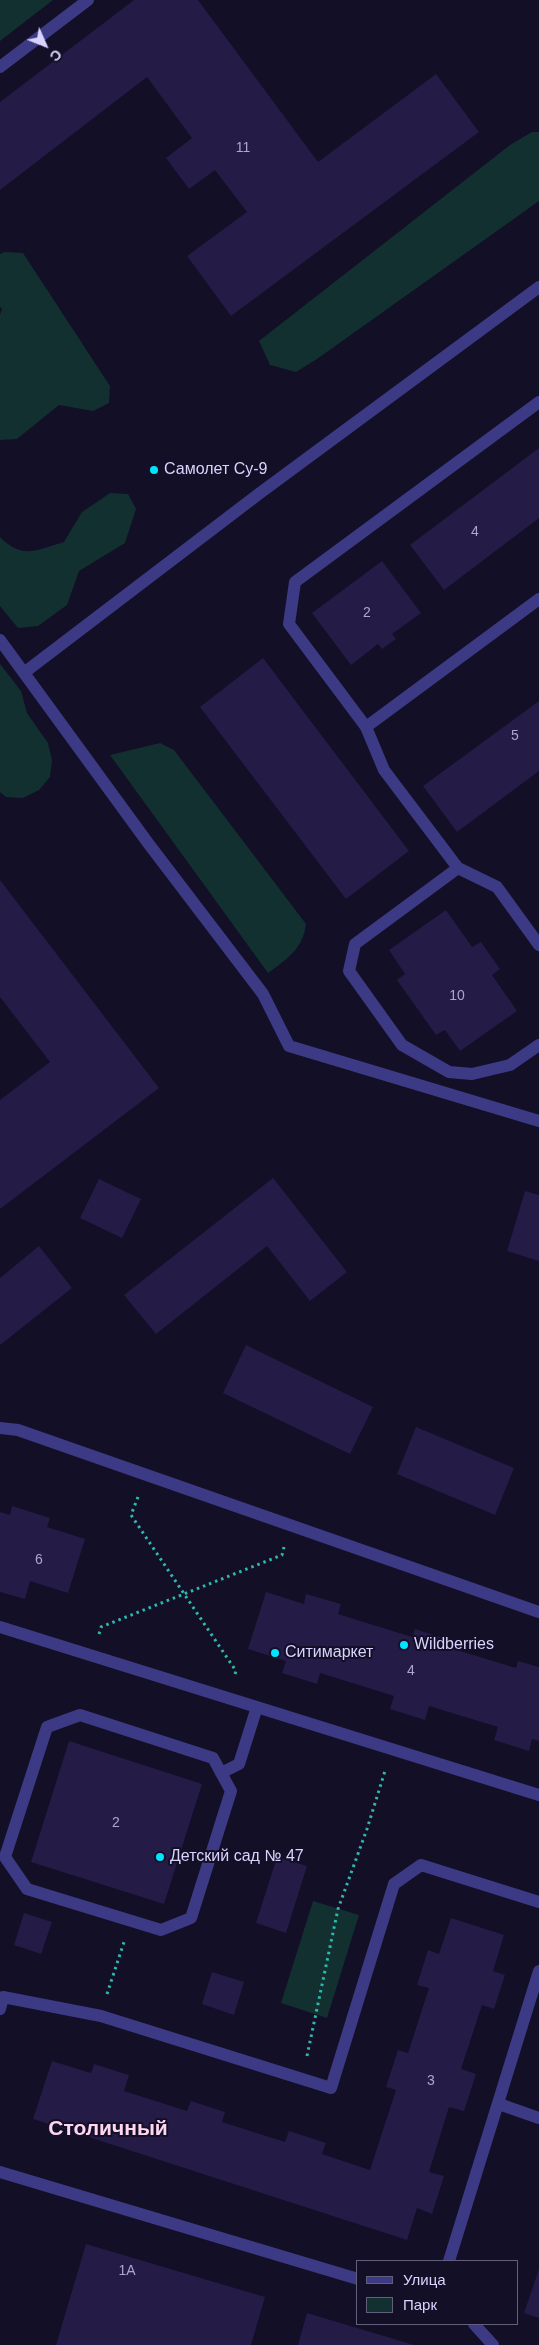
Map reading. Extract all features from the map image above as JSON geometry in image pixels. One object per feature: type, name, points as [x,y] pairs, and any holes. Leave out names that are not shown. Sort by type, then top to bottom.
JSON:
[{"type":"lane","points":[[0,67],[88,0]]},
{"type":"lane","points":[[25,672],[260,493],[539,287]]},
{"type":"lane","points":[[539,402],[295,582],[289,624],[366,727],[384,770],[458,868],[497,887],[539,945]]},
{"type":"lane","points":[[366,727],[539,599]]},
{"type":"lane","points":[[0,640],[148,843],[264,994],[289,1046],[539,1121]]},
{"type":"lane","points":[[458,868],[355,944],[349,971],[402,1045],[449,1072],[472,1074],[510,1065],[539,1045]]},
{"type":"lane","points":[[0,1428],[18,1430],[539,1612]]},
{"type":"lane","points":[[0,1627],[539,1794]]},
{"type":"lane","points":[[221,1773],[238,1764],[257,1706]]},
{"type":"lane","points":[[80,1715],[213,1758],[231,1791],[191,1918],[161,1930],[130,1922],[27,1888],[5,1857],[47,1727],[80,1715]]},
{"type":"lane","points":[[0,2008],[4,1997],[101,2016],[331,2088],[394,1884],[421,1865],[539,1902]]},
{"type":"lane","points":[[449,2260],[539,1971]]},
{"type":"lane","points":[[499,2104],[539,2118]]},
{"type":"lane","points":[[0,2172],[356,2278]]},
{"type":"lane","points":[[475,2325],[493,2345]]},
{"type":"path","points":[[146,1475],[132,1515],[236,1671],[227,1698]]},
{"type":"path","points":[[92,1656],[102,1627],[282,1555],[292,1526]]},
{"type":"path","points":[[301,2079],[317,2014],[338,1909],[367,1829],[392,1749]]},
{"type":"path","points":[[110,1985],[130,1922]]},
{"type":"green space","points":[[0,0],[53,0],[0,41]]},
{"type":"green space","points":[[532,132],[539,132],[539,201],[296,372],[270,365],[259,341],[510,145]]},
{"type":"green space","points":[[5,252],[23,253],[110,386],[109,403],[93,411],[59,405],[17,439],[0,440],[0,315],[2,309],[0,307],[0,254]]},
{"type":"green space","points":[[110,493],[128,494],[136,509],[125,543],[79,571],[67,605],[38,626],[18,628],[0,606],[0,537],[16,549],[23,551],[38,550],[64,542],[82,512]]},
{"type":"green space","points":[[0,664],[21,691],[27,713],[48,743],[52,760],[50,777],[39,790],[23,798],[6,797],[0,792]]},
{"type":"green space","points":[[160,743],[174,750],[306,924],[298,947],[288,958],[268,973],[110,755]]},
{"type":"green space","points":[[313,1901],[359,1915],[327,2018],[281,2003]]},
{"type":"building","points":[[134,0],[198,0],[318,162],[436,74],[479,132],[231,316],[187,256],[247,212],[215,170],[189,189],[166,158],[192,138],[147,77],[0,190],[0,102]]},
{"type":"building","points":[[539,448],[539,518],[444,590],[410,545]]},
{"type":"building","points":[[382,561],[421,613],[392,634],[396,639],[382,649],[378,644],[351,665],[312,613]]},
{"type":"building","points":[[263,658],[409,851],[346,899],[200,707]]},
{"type":"building","points":[[539,701],[539,771],[457,832],[423,786]]},
{"type":"building","points":[[0,880],[159,1088],[0,1209],[0,1100],[50,1062],[0,997]]},
{"type":"building","points":[[446,910],[472,947],[481,942],[500,969],[492,975],[517,1011],[460,1051],[445,1030],[436,1035],[397,980],[405,974],[389,950]]},
{"type":"building","points":[[273,1178],[347,1272],[310,1301],[267,1246],[156,1334],[124,1295]]},
{"type":"building","points":[[99,1179],[141,1199],[122,1238],[80,1218]]},
{"type":"building","points":[[525,1191],[539,1195],[539,1261],[507,1251]]},
{"type":"building","points":[[39,1246],[72,1288],[0,1345],[0,1278]]},
{"type":"building","points":[[246,1345],[373,1407],[350,1454],[223,1393]]},
{"type":"building","points":[[416,1427],[514,1468],[495,1515],[397,1474]]},
{"type":"building","points":[[12,1506],[50,1518],[47,1527],[85,1539],[68,1593],[30,1581],[25,1599],[0,1592],[0,1512],[10,1515]]},
{"type":"building","points":[[266,1592],[304,1604],[306,1594],[341,1604],[338,1614],[412,1637],[415,1629],[449,1640],[447,1647],[516,1668],[518,1661],[539,1667],[539,1741],[532,1739],[529,1751],[494,1740],[498,1727],[429,1706],[425,1720],[390,1709],[394,1696],[320,1673],[317,1684],[282,1673],[286,1661],[248,1649]]},
{"type":"building","points":[[69,1741],[202,1784],[164,1904],[31,1862]]},
{"type":"building","points":[[277,1857],[307,1866],[286,1933],[256,1923]]},
{"type":"building","points":[[24,1913],[52,1922],[41,1954],[14,1945]]},
{"type":"building","points":[[451,1918],[504,1935],[493,1971],[505,1975],[494,2009],[482,2005],[461,2069],[476,2074],[464,2111],[449,2107],[429,2172],[444,2176],[432,2214],[417,2208],[407,2240],[33,2119],[52,2061],[91,2073],[94,2064],[129,2075],[124,2091],[187,2111],[191,2101],[225,2112],[222,2122],[285,2142],[289,2131],[326,2143],[322,2154],[370,2170],[396,2090],[386,2087],[398,2050],[408,2053],[429,1988],[417,1985],[428,1950],[439,1954]]},
{"type":"building","points":[[212,1972],[244,1982],[234,2015],[202,2004]]},
{"type":"building","points":[[86,2244],[265,2297],[251,2345],[56,2345]]},
{"type":"building","points":[[539,2269],[539,2318],[524,2313]]},
{"type":"building","points":[[307,2313],[414,2345],[298,2345]]},
{"type":"place","name":"Самолет Су-9","points":[[154,470]]},
{"type":"place","name":"Wildberries","points":[[404,1645]]},
{"type":"place","name":"Ситимаркет","points":[[275,1653]]},
{"type":"place","name":"Детский сад № 47","points":[[160,1857]]},
{"type":"district","name":"Столичный","points":[[108,2129]]}]
